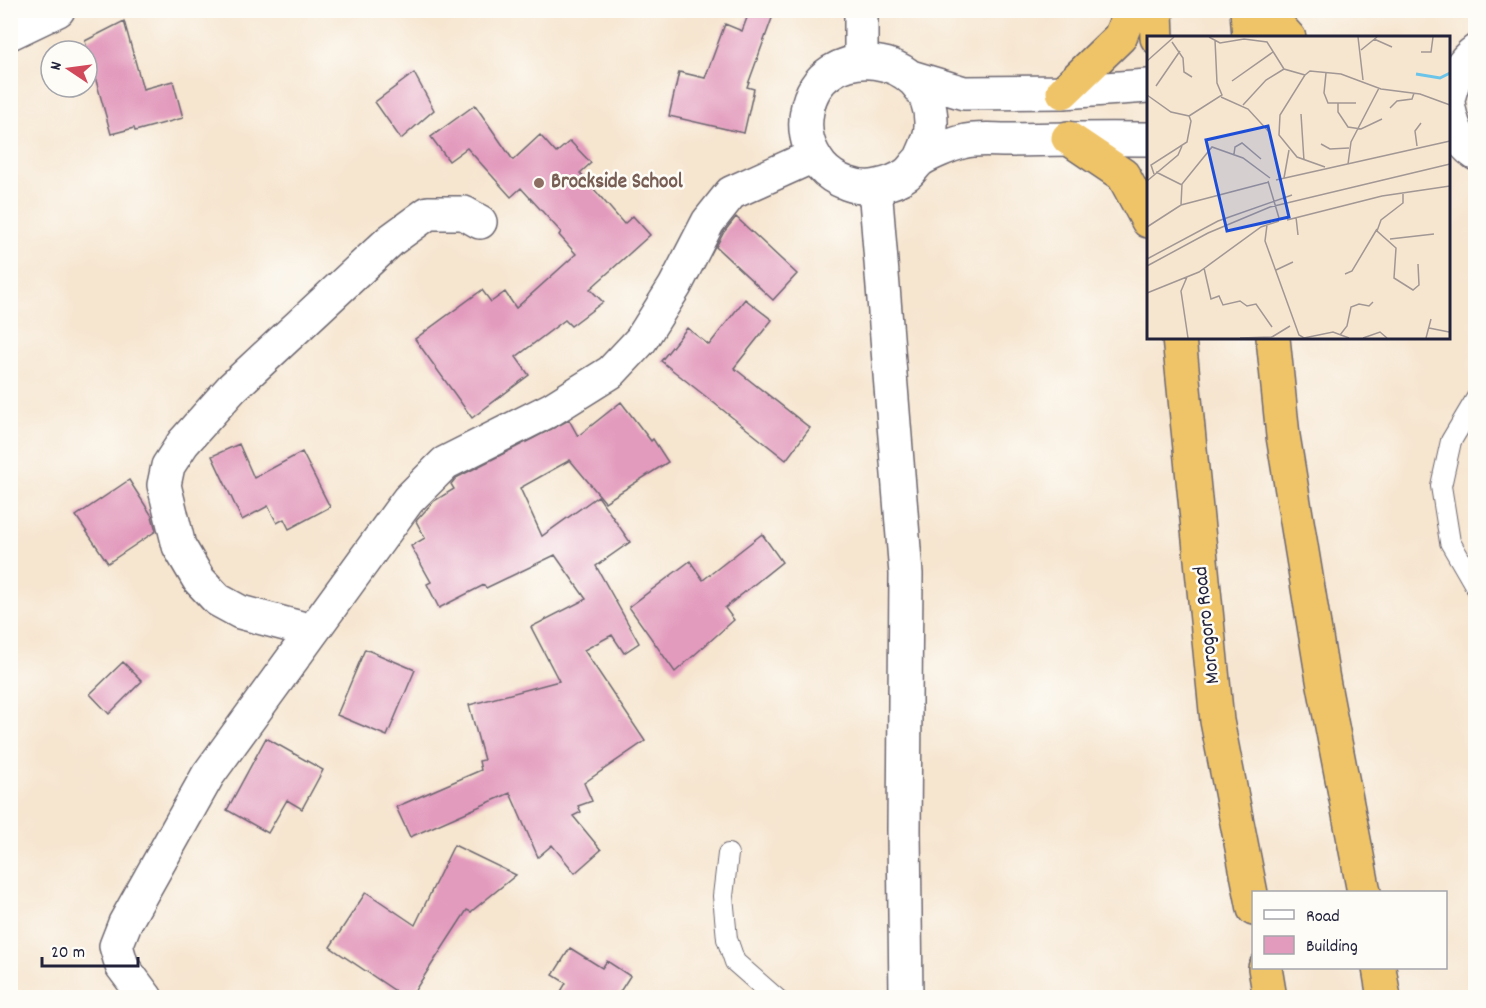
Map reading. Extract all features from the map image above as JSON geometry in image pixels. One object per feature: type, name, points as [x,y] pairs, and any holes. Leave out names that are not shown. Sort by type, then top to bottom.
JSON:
[{"type":"highway","points":[[1063,92],[1120,37],[1131,10]]},
{"type":"highway","points":[[1156,10],[1157,36]]},
{"type":"highway","points":[[1247,10],[1249,36]]},
{"type":"highway","points":[[1264,10],[1287,36]]},
{"type":"highway","points":[[1068,138],[1124,175],[1147,217]]},
{"type":"highway","name":"Morogoro Road","points":[[1179,339],[1217,721],[1252,899]]},
{"type":"highway","points":[[1273,339],[1285,447],[1323,680],[1364,891]]},
{"type":"highway","points":[[1265,969],[1270,998]]},
{"type":"highway","points":[[1379,969],[1384,998]]},
{"type":"street","points":[[10,33],[58,10]]},
{"type":"street","points":[[861,10],[861,60]]},
{"type":"street","points":[[861,60],[879,61],[897,67],[911,77],[922,91],[929,108],[931,126],[928,144],[920,160],[908,174],[892,183],[875,187],[856,186],[840,181],[825,170],[813,156],[807,140],[805,122],[808,104],[816,88],[828,74],[844,65],[861,60]]},
{"type":"street","points":[[1450,95],[1452,83],[1461,62]]},
{"type":"street","points":[[911,77],[964,93],[1063,92],[1147,86]]},
{"type":"street","points":[[1450,118],[1464,149]]},
{"type":"street","points":[[920,160],[963,141],[1068,138],[1147,139]]},
{"type":"street","points":[[146,998],[122,966],[116,946],[124,923],[208,775],[408,500],[445,463],[552,409],[611,372],[641,340],[675,286],[708,222],[731,193],[813,156]]},
{"type":"street","points":[[875,187],[906,574],[904,818],[906,998]]},
{"type":"street","points":[[312,631],[240,612],[218,600],[199,580],[179,546],[164,484],[168,466],[183,443],[232,388],[392,240],[428,213],[464,213],[480,222]]},
{"type":"lane","points":[[1476,399],[1451,441],[1441,486],[1450,542],[1476,587]]},
{"type":"lane","points":[[728,854],[723,896],[727,939],[735,962],[776,998]]},
{"type":"building","points":[[750,10],[775,10],[747,87],[754,89],[744,133],[669,116],[679,72],[705,78],[725,24],[742,31]]},
{"type":"building","points":[[124,21],[143,89],[173,81],[183,118],[135,131],[134,128],[111,134],[99,91],[99,39],[89,39]]},
{"type":"building","points":[[414,73],[434,110],[401,139],[375,102]]},
{"type":"building","points":[[475,105],[513,160],[540,135],[556,153],[570,141],[591,163],[580,173],[624,224],[633,216],[650,235],[590,289],[603,302],[571,326],[565,320],[516,357],[529,375],[472,418],[415,339],[482,290],[491,302],[505,292],[516,308],[576,254],[559,235],[561,232],[521,188],[511,197],[467,148],[449,161],[431,137]]},
{"type":"building","points":[[736,217],[797,274],[773,300],[716,247]]},
{"type":"building","points":[[745,299],[772,320],[734,368],[810,428],[786,460],[661,361],[687,328],[709,345]]},
{"type":"building","points":[[621,402],[651,441],[653,439],[668,462],[605,502],[570,460],[520,488],[542,536],[598,496],[630,542],[596,566],[639,643],[624,653],[612,635],[584,650],[645,741],[584,783],[592,801],[578,806],[581,812],[573,816],[601,850],[575,873],[552,845],[538,857],[510,793],[410,837],[396,807],[481,770],[479,761],[484,760],[469,705],[559,681],[531,627],[586,599],[555,555],[486,588],[484,585],[439,608],[427,584],[431,582],[411,546],[425,538],[416,521],[434,501],[454,489],[451,484],[456,478],[569,420],[578,436]]},
{"type":"building","points":[[239,444],[254,478],[302,452],[330,507],[289,529],[284,519],[277,523],[268,506],[242,520],[212,456]]},
{"type":"building","points":[[129,480],[152,516],[156,531],[108,563],[76,516]]},
{"type":"building","points":[[762,534],[782,562],[725,608],[734,620],[675,672],[629,607],[690,561],[703,580]]},
{"type":"building","points":[[365,649],[415,670],[387,736],[337,715]]},
{"type":"building","points":[[123,662],[142,681],[109,714],[90,694]]},
{"type":"building","points":[[266,738],[323,770],[302,809],[287,800],[268,833],[227,810]]},
{"type":"building","points":[[454,845],[516,875],[471,912],[467,910],[410,998],[406,998],[330,947],[366,892],[415,925]]},
{"type":"building","points":[[570,948],[602,968],[607,961],[630,976],[616,998],[557,998],[566,983],[553,975]]},
{"type":"place","name":"Brockside School","points":[[539,183]]}]
